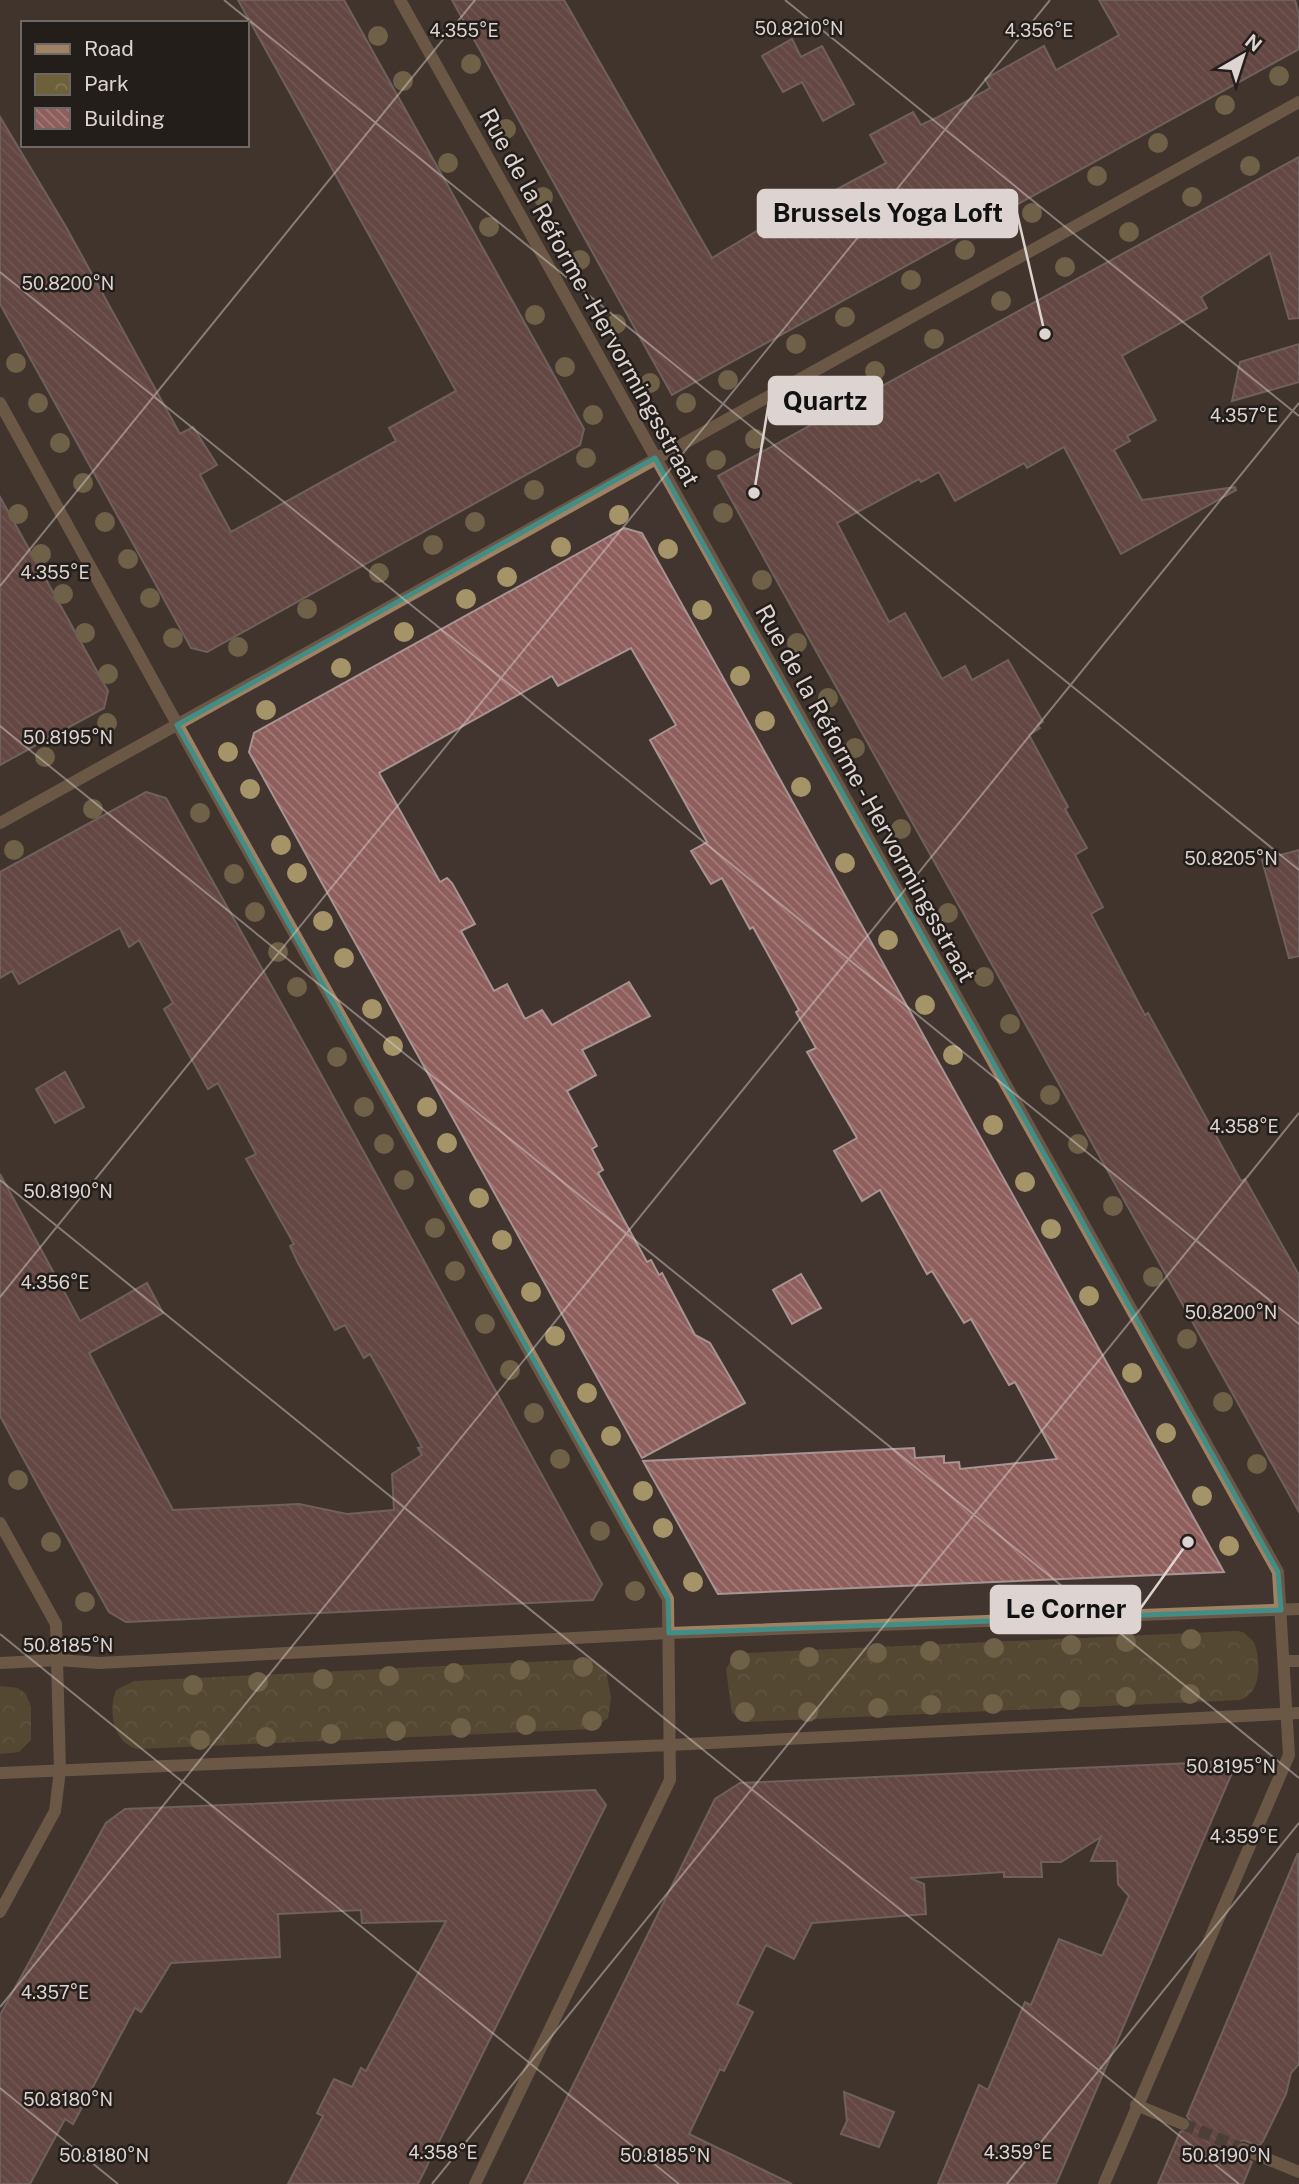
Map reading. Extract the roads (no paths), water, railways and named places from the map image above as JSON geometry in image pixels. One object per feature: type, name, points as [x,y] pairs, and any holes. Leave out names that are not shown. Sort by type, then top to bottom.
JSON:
[{"type":"street","name":"Rue de la Réforme - Hervormingsstraat","points":[[400,0],[1278,1572],[1285,1661],[1294,1713],[1289,1755],[1104,2184]]},
{"type":"street","points":[[0,823],[1299,102]]},
{"type":"street","points":[[0,403],[177,725],[668,1599],[670,1780],[474,2184]]},
{"type":"street","points":[[0,1523],[56,1624],[60,1770],[55,1811],[0,1912]]},
{"type":"street","points":[[0,1663],[59,1660],[99,1663],[669,1633],[1299,1609]]},
{"type":"street","points":[[1285,1661],[1299,1661]]},
{"type":"street","points":[[0,1773],[670,1745],[1294,1713]]},
{"type":"street","points":[[1136,2105],[1183,2124]]},
{"type":"street","points":[[1243,2149],[1299,2172]]},
{"type":"tunnel","points":[[1183,2124],[1243,2149]]},
{"type":"place","name":"Brussels Yoga Loft","points":[[1045,334]]},
{"type":"place","name":"Quartz","points":[[754,493]]},
{"type":"place","name":"Le Corner","points":[[1188,1542]]}]
